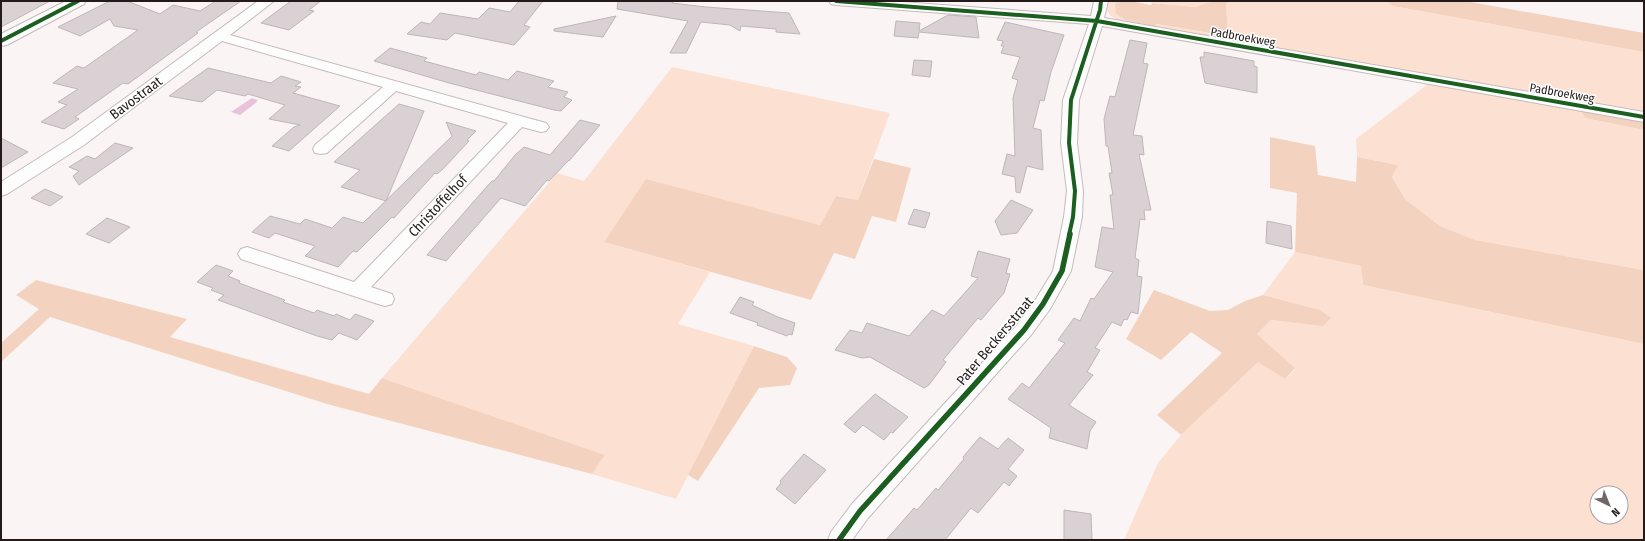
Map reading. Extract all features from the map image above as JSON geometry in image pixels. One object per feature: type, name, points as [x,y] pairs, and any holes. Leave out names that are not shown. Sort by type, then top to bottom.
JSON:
[{"type":"street","points":[[1,41],[78,1]]},
{"type":"street","name":"Bavostraat","points":[[1,190],[78,141],[267,1]]},
{"type":"street","name":"Padbroekweg","points":[[836,1],[1097,21],[1644,117]]},
{"type":"street","name":"Pater Beckersstraat","points":[[839,540],[860,511],[1024,330],[1044,304],[1062,271],[1073,217],[1075,191],[1069,144],[1072,100],[1097,21],[1101,1]]},
{"type":"street","points":[[219,36],[541,127]]},
{"type":"street","points":[[321,149],[393,86]]},
{"type":"street","name":"Christoffelhof","points":[[358,290],[518,121]]},
{"type":"street","points":[[247,254],[385,299]]},
{"type":"shaded area","points":[[1109,1],[1117,1],[1115,4],[1155,28],[1123,22],[1114,18],[1107,11]]},
{"type":"shaded area","points":[[1117,1],[1131,1],[1151,5],[1152,3],[1195,7],[1213,1],[1231,1],[1226,4],[1228,36],[1156,24],[1155,28],[1126,20],[1116,14],[1115,4]]},
{"type":"shaded area","points":[[1153,1],[1213,1],[1195,7],[1152,3]]},
{"type":"shaded area","points":[[1231,1],[1385,1],[1393,6],[1644,52],[1644,111],[1155,28],[1156,24],[1228,36],[1226,3]]},
{"type":"shaded area","points":[[1385,1],[1465,1],[1644,33],[1644,52],[1393,6]]},
{"type":"shaded area","points":[[672,67],[890,113],[858,200],[836,196],[820,225],[646,180],[604,242],[710,272],[678,324],[754,346],[676,499],[592,474],[605,455],[382,378],[557,173],[584,181]]},
{"type":"shaded area","points":[[1428,84],[1581,111],[1585,118],[1644,130],[1644,270],[1475,240],[1440,226],[1405,199],[1392,177],[1398,165],[1357,157],[1356,139]]},
{"type":"shaded area","points":[[252,98],[258,100],[257,102],[240,115],[231,112]]},
{"type":"shaded area","points":[[1581,111],[1644,122],[1644,130],[1585,118]]},
{"type":"shaded area","points":[[1270,137],[1315,146],[1318,175],[1356,182],[1357,157],[1398,165],[1392,177],[1405,199],[1440,226],[1475,240],[1644,270],[1644,344],[1363,285],[1361,266],[1295,252],[1297,193],[1270,188]]},
{"type":"shaded area","points":[[874,159],[911,168],[896,222],[872,216],[855,259],[834,253],[811,300],[604,242],[646,179],[820,225],[836,196],[858,200]]},
{"type":"shaded area","points":[[1295,252],[1361,266],[1363,285],[1644,344],[1644,540],[1124,540],[1158,463],[1181,435],[1258,361],[1285,379],[1295,369],[1257,334],[1271,320],[1288,322],[1320,310],[1263,295]]},
{"type":"shaded area","points":[[36,280],[187,319],[170,337],[369,394],[382,378],[605,455],[592,474],[327,404],[50,317],[1,362],[1,343],[39,309],[16,295]]},
{"type":"shaded area","points":[[1154,290],[1210,311],[1228,310],[1245,301],[1263,295],[1320,310],[1331,318],[1323,326],[1271,320],[1257,334],[1295,368],[1285,379],[1258,362],[1181,435],[1157,415],[1222,353],[1191,332],[1161,360],[1126,339]]},
{"type":"shaded area","points":[[754,346],[787,357],[797,368],[790,385],[759,388],[698,481],[688,475]]},
{"type":"building","points":[[1,1],[50,1],[1,27]]},
{"type":"building","points":[[110,1],[127,1],[160,14],[173,5],[200,11],[216,1],[241,1],[196,32],[198,33],[128,84],[123,83],[75,117],[79,119],[64,129],[41,122],[67,105],[58,102],[78,89],[53,83],[77,66],[84,68],[138,30],[114,26],[110,19],[80,36],[58,27]]},
{"type":"building","points":[[291,1],[321,1],[309,10],[314,11],[289,30],[261,23]]},
{"type":"building","points":[[519,1],[543,1],[524,25],[530,27],[514,45],[455,33],[447,40],[407,34],[421,22],[430,24],[440,13],[478,19],[489,8],[510,12]]},
{"type":"building","points":[[618,1],[673,1],[672,3],[706,7],[789,13],[800,34],[776,32],[776,29],[741,26],[740,31],[730,25],[701,22],[686,53],[670,53],[688,21],[617,9]]},
{"type":"building","points":[[948,15],[976,17],[979,38],[919,32],[918,38],[894,36],[896,21],[920,23],[919,31]]},
{"type":"building","points":[[616,16],[603,37],[554,31],[554,29]]},
{"type":"building","points":[[1005,22],[1064,35],[1051,72],[1044,101],[1040,100],[1033,128],[1041,130],[1043,170],[1027,166],[1020,193],[1016,192],[1015,177],[1002,174],[1007,154],[1015,156],[1013,98],[1018,80],[1012,78],[1020,57],[1001,53],[1004,46],[1001,46],[1003,41],[997,40]]},
{"type":"building","points":[[1130,40],[1147,43],[1143,63],[1148,64],[1133,135],[1142,136],[1144,155],[1139,154],[1151,210],[1144,210],[1145,220],[1140,219],[1135,258],[1139,260],[1137,276],[1142,277],[1138,314],[1131,312],[1127,320],[1124,319],[1121,326],[1112,322],[1095,348],[1100,350],[1087,372],[1093,375],[1069,405],[1096,422],[1090,431],[1087,449],[1049,438],[1051,428],[1008,399],[1022,383],[1029,388],[1065,343],[1058,340],[1074,318],[1080,321],[1091,298],[1094,299],[1113,272],[1095,267],[1102,227],[1114,229],[1110,195],[1113,195],[1109,173],[1112,173],[1108,146],[1106,146],[1104,119],[1110,96],[1115,97]]},
{"type":"building","points":[[390,48],[427,58],[424,61],[476,75],[479,72],[508,80],[517,71],[554,81],[548,87],[568,92],[564,97],[572,100],[561,111],[554,110],[449,83],[374,61]]},
{"type":"building","points":[[1204,52],[1254,61],[1254,66],[1257,67],[1257,93],[1205,83],[1200,57],[1204,57]]},
{"type":"building","points":[[914,60],[932,61],[930,77],[912,75]]},
{"type":"building","points":[[208,68],[271,83],[281,76],[301,82],[295,86],[301,87],[293,93],[340,106],[289,151],[272,146],[294,127],[300,125],[269,119],[285,105],[248,94],[245,96],[217,90],[202,102],[169,96]]},
{"type":"building","points":[[399,104],[424,111],[386,201],[341,187],[360,170],[334,162]]},
{"type":"building","points":[[580,120],[600,125],[569,161],[549,181],[547,180],[525,206],[501,198],[446,261],[427,255],[482,192],[492,181],[494,181],[515,155],[524,147],[550,155]]},
{"type":"building","points":[[446,122],[476,131],[467,140],[469,141],[443,169],[437,174],[435,173],[394,218],[392,217],[357,252],[353,251],[338,267],[305,256],[315,246],[275,233],[269,238],[252,232],[270,216],[300,224],[305,219],[332,228],[343,217],[363,223],[452,136]]},
{"type":"building","points":[[1,138],[28,152],[1,168]]},
{"type":"building","points":[[115,143],[133,148],[79,185],[73,176],[79,171],[69,167],[87,156],[95,159]]},
{"type":"building","points":[[45,189],[63,197],[50,206],[31,198]]},
{"type":"building","points":[[1011,200],[1033,210],[1017,233],[1001,235],[995,221]]},
{"type":"building","points":[[914,209],[930,213],[925,228],[908,224]]},
{"type":"building","points":[[107,218],[130,227],[109,243],[86,234]]},
{"type":"building","points":[[1267,221],[1291,226],[1292,249],[1266,243]]},
{"type":"building","points":[[978,251],[1010,259],[1006,273],[1010,274],[1004,293],[981,320],[978,318],[943,360],[946,362],[929,385],[924,388],[870,357],[862,358],[835,350],[850,330],[862,333],[867,323],[909,336],[932,310],[944,316],[978,278],[971,276]]},
{"type":"building","points":[[216,265],[233,271],[228,276],[240,281],[239,283],[285,300],[283,302],[314,313],[317,310],[334,316],[336,314],[350,320],[355,314],[374,321],[357,340],[339,333],[332,340],[317,336],[218,300],[224,295],[211,290],[213,288],[197,282]]},
{"type":"building","points":[[740,297],[754,302],[752,305],[795,323],[792,335],[789,334],[787,336],[757,325],[758,323],[730,313]]},
{"type":"building","points":[[875,394],[908,417],[884,440],[863,425],[855,433],[844,424]]},
{"type":"building","points":[[980,437],[998,449],[1008,438],[1024,450],[1008,469],[1017,476],[1009,486],[1004,482],[978,513],[971,508],[945,540],[886,540],[914,508],[917,510],[936,488],[938,490]]},
{"type":"building","points":[[804,454],[826,470],[795,504],[776,489],[781,483],[780,481]]},
{"type":"building","points":[[1064,510],[1091,514],[1092,540],[1064,540]]},
{"type":"cycle path","points":[[1,41],[78,1]]},
{"type":"cycle path","points":[[836,1],[1097,21],[1644,117]]},
{"type":"cycle path","points":[[839,540],[860,511],[1024,330],[1043,304],[1062,271],[1073,217],[1075,191],[1069,143],[1071,100],[1100,10],[1101,1]]}]
